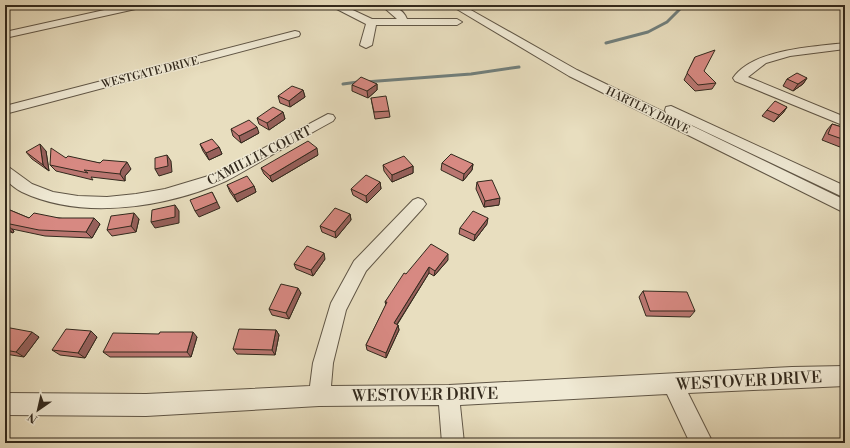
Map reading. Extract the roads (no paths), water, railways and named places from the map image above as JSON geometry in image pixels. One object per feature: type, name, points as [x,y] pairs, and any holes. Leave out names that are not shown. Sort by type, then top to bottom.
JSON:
[{"type":"street","points":[[5,35],[140,5]]},
{"type":"street","points":[[334,5],[372,23],[457,22]]},
{"type":"street","points":[[386,5],[402,17],[403,23]]},
{"type":"street","name":"HARTLEY DRIVE","points":[[455,5],[573,73],[845,207]]},
{"type":"street","name":"HARTLEY DRIVE","points":[[472,5],[558,56],[845,192]]},
{"type":"street","points":[[366,45],[369,27],[372,23]]},
{"type":"street","name":"WESTGATE DRIVE","points":[[5,110],[295,34]]},
{"type":"street","points":[[845,46],[790,53],[762,61],[739,78],[845,122]]},
{"type":"street","name":"CAMILLIA COURT","points":[[5,172],[14,180],[30,190],[68,202],[144,199],[183,190],[218,178],[328,118]]},
{"type":"street","points":[[318,396],[323,363],[337,309],[360,266],[418,204]]},
{"type":"street","name":"WESTOVER DRIVE","points":[[5,404],[146,405],[318,396],[448,395],[792,377],[845,376]]},
{"type":"street","points":[[673,384],[702,443]]},
{"type":"street","points":[[448,395],[453,443]]},
{"type":"waterway","points":[[606,43],[648,32],[667,22],[684,5]]},
{"type":"waterway","points":[[768,5],[804,5]]},
{"type":"waterway","points":[[365,82],[471,74],[519,67]]},
{"type":"waterway","points":[[343,84],[358,82]]}]
